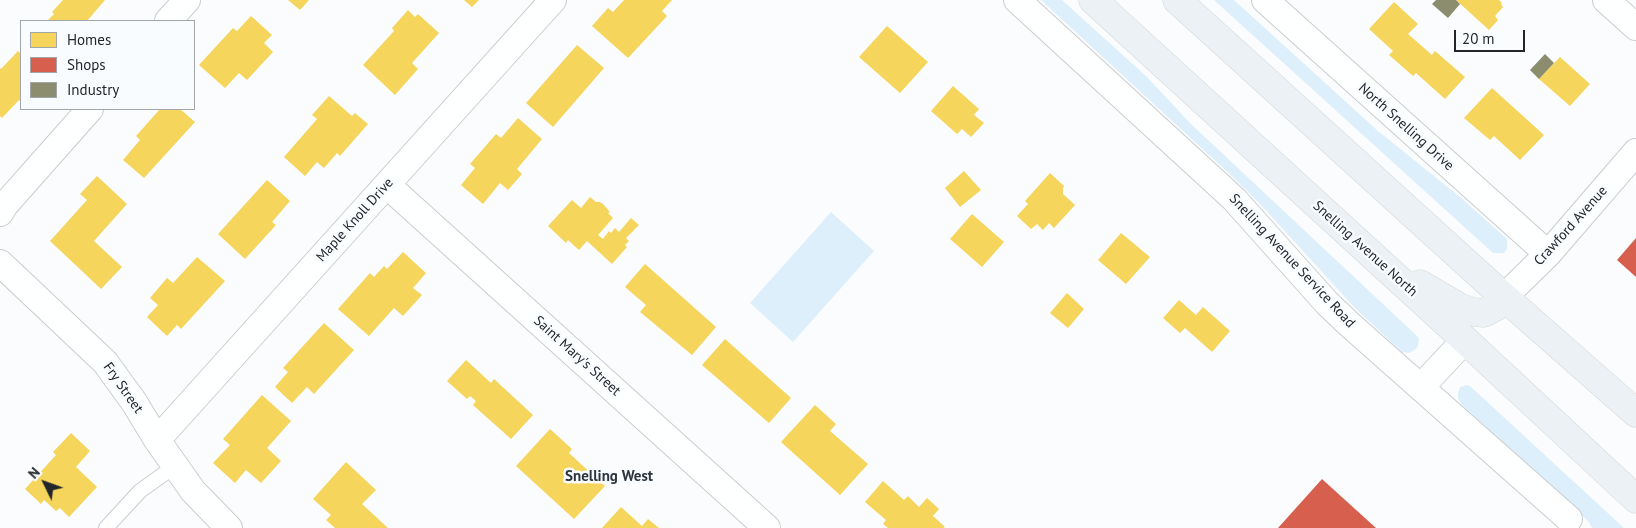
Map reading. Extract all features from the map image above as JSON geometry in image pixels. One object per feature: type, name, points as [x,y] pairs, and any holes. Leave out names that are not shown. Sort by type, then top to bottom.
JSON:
[{"type":"main road","name":"Snelling Avenue North","points":[[1094,0],[1636,499]]},
{"type":"main road","points":[[1176,0],[1504,297],[1636,413]]},
{"type":"main road","points":[[1393,274],[1413,281],[1461,308],[1474,312],[1484,313],[1497,306],[1504,297]]},
{"type":"street","points":[[169,20],[187,0]]},
{"type":"street","name":"Maple Knoll Drive","points":[[157,440],[553,0]]},
{"type":"street","name":"Snelling Avenue Service Road","points":[[1017,0],[1234,199],[1349,324],[1422,387],[1570,524]]},
{"type":"street","name":"North Snelling Drive","points":[[1264,0],[1548,254]]},
{"type":"street","points":[[1606,0],[1636,27]]},
{"type":"street","points":[[0,213],[89,110]]},
{"type":"street","name":"Crawford Avenue","points":[[1504,297],[1548,254],[1636,152]]},
{"type":"street","name":"Saint Mary's Street","points":[[387,185],[767,528]]},
{"type":"street","name":"Fry Street","points":[[0,263],[105,362],[193,491],[229,528]]},
{"type":"street","points":[[1422,387],[1465,340]]},
{"type":"lane","points":[[106,528],[140,491],[175,466]]},
{"type":"shaded area","points":[[1041,0],[1062,0],[1146,76],[1191,124],[1416,335],[1419,339],[1416,349],[1409,353],[1402,352],[1355,308],[1234,178]]},
{"type":"shaded area","points":[[1214,0],[1234,0],[1378,131],[1460,197],[1507,239],[1507,249],[1504,253],[1493,253]]},
{"type":"shaded area","points":[[831,212],[874,251],[793,342],[750,303]]},
{"type":"shaded area","points":[[1467,385],[1624,528],[1592,528],[1589,522],[1461,404],[1458,393],[1460,387]]},
{"type":"building: Homes","points":[[63,0],[105,0],[88,20],[48,20],[54,14],[52,12]]},
{"type":"building: Homes","points":[[288,0],[309,0],[300,10]]},
{"type":"building: Homes","points":[[464,0],[479,0],[472,7]]},
{"type":"building: Homes","points":[[624,0],[672,0],[662,11],[667,16],[628,58],[592,26],[608,8],[613,12]]},
{"type":"building: Homes","points":[[1456,0],[1499,0],[1503,7],[1495,16],[1498,20],[1489,30]]},
{"type":"building: Homes","points":[[1394,2],[1418,24],[1408,34],[1432,55],[1435,51],[1465,77],[1445,99],[1416,73],[1413,76],[1389,55],[1393,51],[1369,29]]},
{"type":"building: Homes","points":[[408,10],[415,17],[418,14],[439,33],[412,63],[418,69],[395,95],[363,65],[394,31],[392,28]]},
{"type":"building: Homes","points":[[251,16],[272,35],[264,43],[273,52],[247,80],[239,73],[225,88],[199,65],[233,28],[237,31]]},
{"type":"building: Homes","points":[[887,26],[928,62],[900,93],[859,57]]},
{"type":"building: Homes","points":[[577,45],[604,68],[553,127],[526,103]]},
{"type":"building: Homes","points":[[18,51],[20,53],[20,101],[2,118],[0,116],[1,69]]},
{"type":"building: Homes","points":[[1560,57],[1590,84],[1570,106],[1539,79]]},
{"type":"building: Homes","points":[[953,86],[979,109],[974,115],[984,123],[971,137],[962,129],[957,134],[931,111]]},
{"type":"building: Homes","points":[[1492,88],[1544,135],[1520,160],[1494,136],[1490,140],[1464,118]]},
{"type":"building: Homes","points":[[329,96],[352,116],[355,113],[368,124],[340,156],[337,153],[324,168],[317,162],[305,176],[284,157],[317,119],[312,115]]},
{"type":"building: Homes","points":[[159,110],[181,110],[195,122],[144,178],[123,160],[140,140],[136,136]]},
{"type":"building: Homes","points":[[518,118],[542,139],[517,169],[522,174],[508,190],[500,183],[483,204],[461,185],[475,168],[470,164],[496,134],[501,138]]},
{"type":"building: Homes","points":[[964,171],[981,190],[960,207],[945,188]]},
{"type":"building: Homes","points":[[1050,173],[1064,186],[1063,194],[1075,205],[1054,228],[1049,223],[1043,230],[1037,224],[1031,229],[1017,216],[1028,204],[1025,201]]},
{"type":"building: Homes","points":[[97,176],[127,204],[94,241],[122,267],[101,289],[50,241],[87,200],[80,194]]},
{"type":"building: Homes","points":[[267,180],[290,201],[272,222],[276,225],[245,259],[218,234]]},
{"type":"building: Homes","points":[[590,197],[596,202],[603,204],[613,218],[598,235],[603,239],[609,231],[611,233],[615,228],[619,232],[631,218],[639,225],[626,238],[629,241],[625,245],[627,247],[612,264],[587,241],[579,250],[568,240],[566,243],[548,226],[572,200],[581,208]]},
{"type":"building: Homes","points":[[972,214],[1004,242],[982,267],[950,239]]},
{"type":"building: Homes","points":[[1121,233],[1150,257],[1126,284],[1098,260]]},
{"type":"building: Homes","points":[[403,252],[426,273],[413,288],[422,295],[403,316],[394,308],[369,336],[338,309],[370,273],[374,277],[384,266],[387,269]]},
{"type":"building: Homes","points":[[197,257],[225,281],[181,329],[177,325],[167,336],[147,317],[158,305],[150,298],[167,278],[173,283]]},
{"type":"building: Homes","points":[[645,264],[716,327],[692,355],[640,312],[646,305],[625,287]]},
{"type":"building: Homes","points":[[1067,293],[1084,309],[1068,328],[1050,313]]},
{"type":"building: Homes","points":[[1179,300],[1196,315],[1203,307],[1230,331],[1212,352],[1185,328],[1180,333],[1163,318]]},
{"type":"building: Homes","points":[[324,323],[354,350],[314,394],[307,387],[292,403],[275,387],[288,372],[283,368]]},
{"type":"building: Homes","points":[[725,339],[791,398],[769,423],[702,365]]},
{"type":"building: Homes","points":[[466,360],[491,383],[494,379],[533,415],[511,439],[473,405],[476,401],[470,396],[467,399],[447,381]]},
{"type":"building: Homes","points":[[262,395],[291,421],[267,448],[281,461],[261,483],[246,470],[235,483],[213,463],[230,445],[223,439]]},
{"type":"building: Homes","points":[[815,405],[836,424],[830,431],[868,464],[840,495],[781,442]]},
{"type":"building: Homes","points":[[550,429],[572,449],[569,453],[605,486],[574,519],[516,466]]},
{"type":"building: Homes","points":[[71,433],[90,451],[76,467],[97,487],[69,517],[60,508],[56,511],[44,500],[41,504],[25,489],[56,455],[53,452]]},
{"type":"building: Homes","points":[[346,462],[376,490],[362,504],[388,528],[335,528],[326,520],[331,515],[313,499]]},
{"type":"building: Homes","points":[[883,481],[904,500],[908,496],[919,507],[927,498],[939,509],[933,516],[945,527],[888,528],[883,524],[886,520],[865,502]]},
{"type":"building: Homes","points":[[621,507],[642,526],[648,519],[659,528],[602,528]]},
{"type":"building: Shops","points":[[1636,238],[1636,277],[1617,260]]},
{"type":"building: Shops","points":[[1322,479],[1376,528],[1278,528]]},
{"type":"building: Industry","points":[[1436,0],[1456,0],[1460,4],[1448,18],[1432,4]]},
{"type":"building: Industry","points":[[1545,54],[1554,63],[1539,79],[1530,70]]},
{"type":"district","name":"Snelling West","points":[[609,477]]}]
